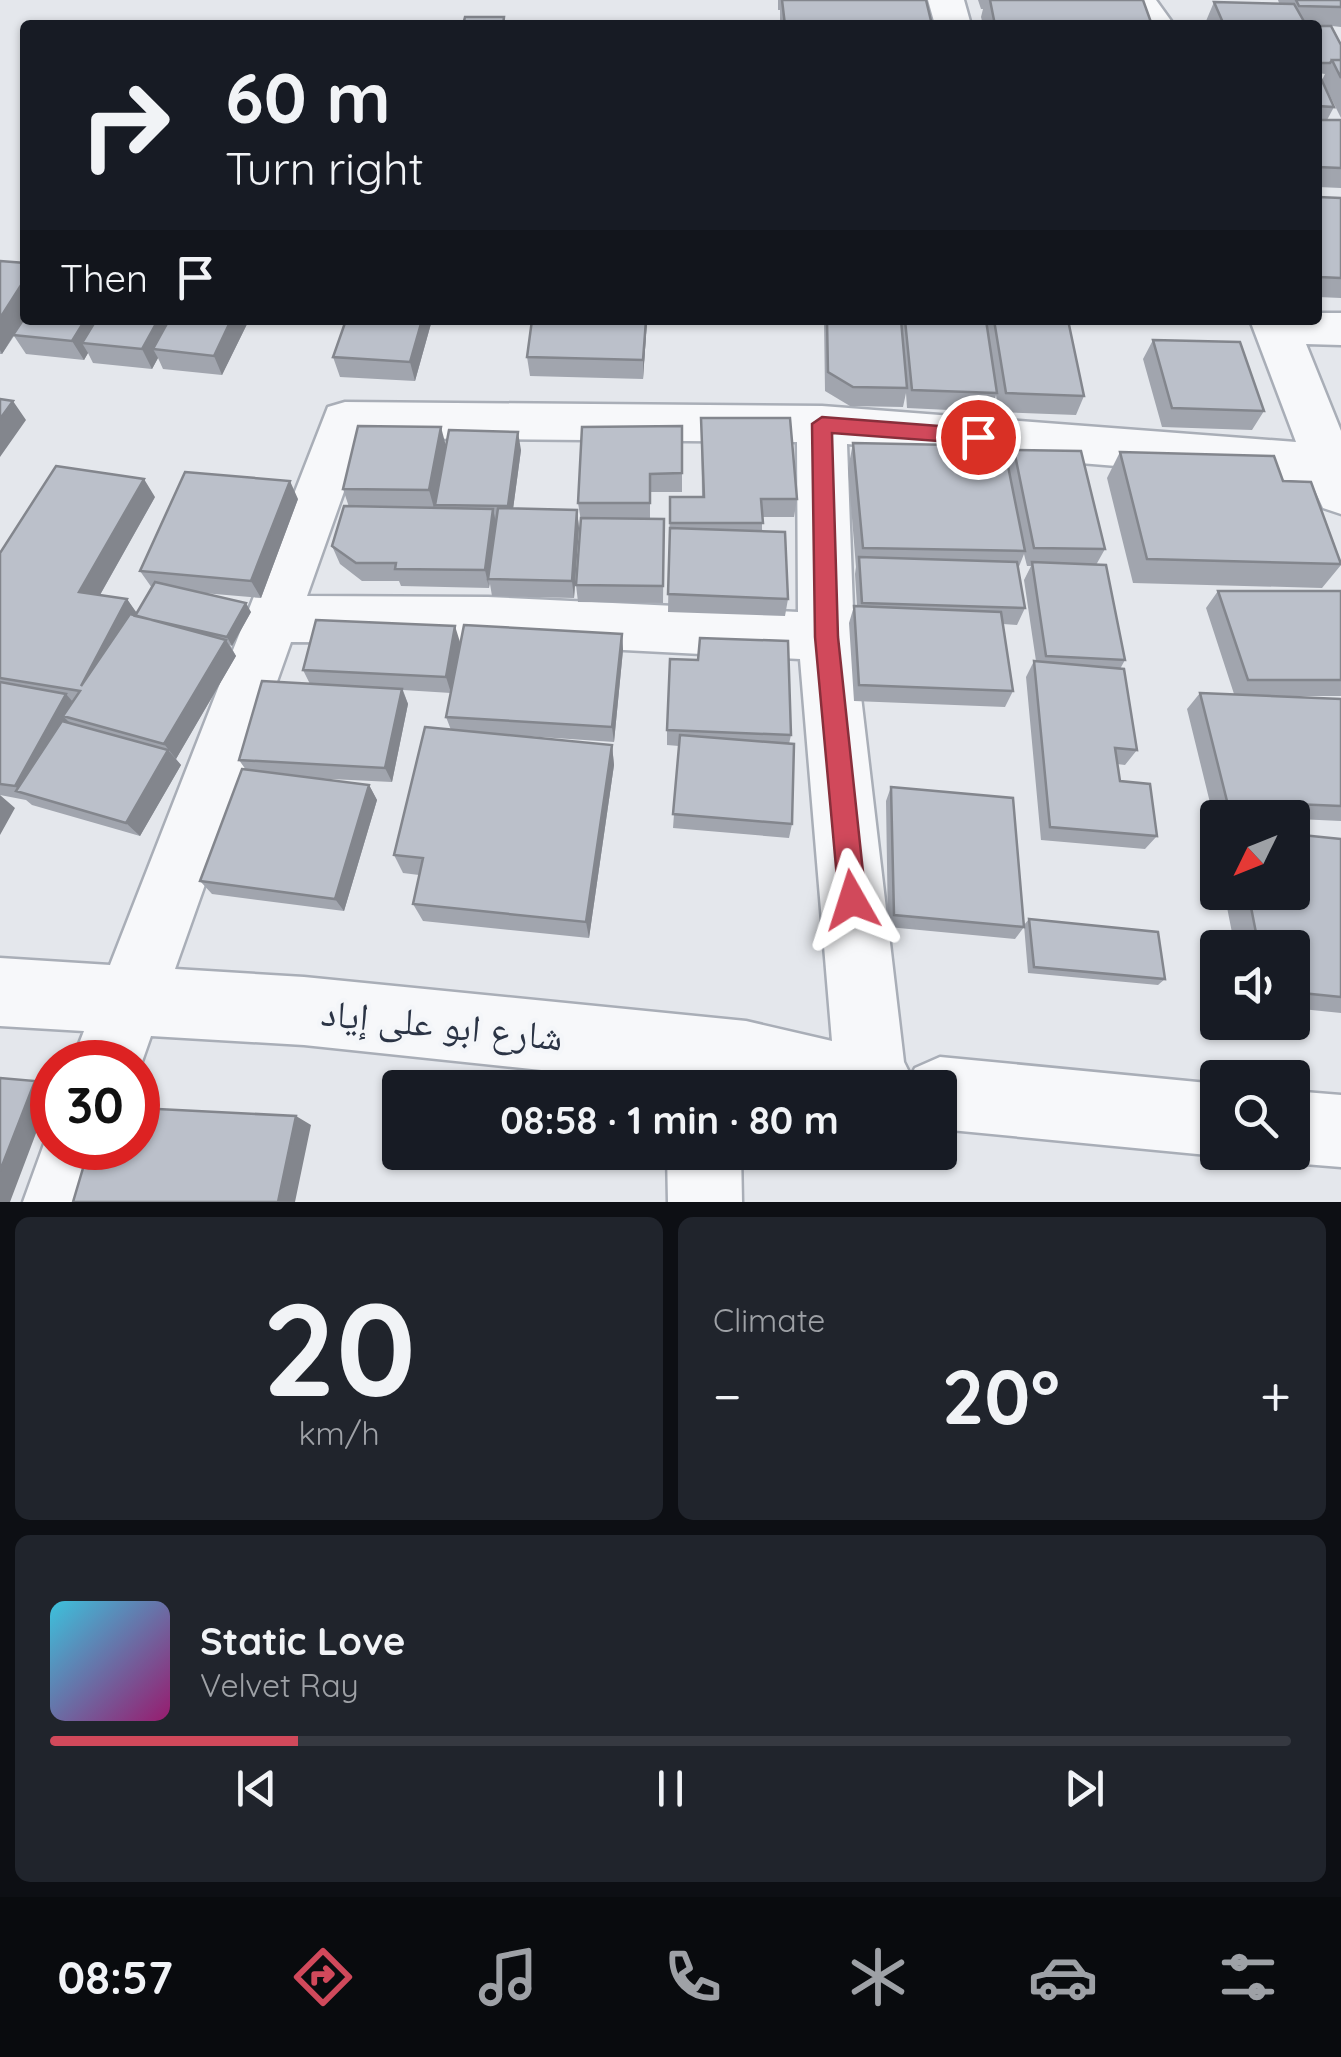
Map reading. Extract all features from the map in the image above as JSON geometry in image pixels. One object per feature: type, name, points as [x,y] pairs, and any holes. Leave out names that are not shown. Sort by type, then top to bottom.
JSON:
[{"type":"street","points":[[114,1040],[345,420],[822,424],[1334,479],[1275,325]]},
{"type":"street","points":[[1288,325],[1341,329]]},
{"type":"street","points":[[822,424],[826,637],[869,1070]]},
{"type":"street","points":[[273,619],[488,620],[826,637]]},
{"type":"street","name":"شارع ابو على إياد","points":[[0,992],[304,1011],[704,1070],[746,1056],[804,1070]]},
{"type":"street","points":[[957,1095],[1200,1118]]},
{"type":"street","points":[[1310,1129],[1341,1132]]},
{"type":"street","points":[[60,1202],[71,1170]]},
{"type":"street","points":[[704,1170],[705,1202]]},
{"type":"building","points":[[782,0],[926,0],[931,20],[784,20]]},
{"type":"building","points":[[990,0],[1143,0],[1150,20],[994,20]]},
{"type":"building","points":[[1296,0],[1341,0],[1341,7],[1299,6]]},
{"type":"building","points":[[1214,2],[1294,4],[1303,20],[1222,20]]},
{"type":"building","points":[[465,17],[504,17],[504,20],[464,20]]},
{"type":"building","points":[[1322,26],[1331,26],[1341,45],[1341,60],[1322,63]]},
{"type":"building","points":[[1332,60],[1341,60],[1341,78]]},
{"type":"building","points":[[1322,81],[1334,107],[1322,106]]},
{"type":"building","points":[[1322,120],[1341,120],[1341,168],[1322,167]]},
{"type":"building","points":[[1322,197],[1341,198],[1341,278],[1322,277]]},
{"type":"building","points":[[0,261],[20,263],[20,287],[0,318]]},
{"type":"building","points":[[20,324],[82,325],[72,341],[13,335]]},
{"type":"building","points":[[93,325],[155,325],[142,349],[82,343]]},
{"type":"building","points":[[166,325],[229,325],[214,356],[153,349]]},
{"type":"building","points":[[344,325],[421,325],[410,362],[333,357]]},
{"type":"building","points":[[531,325],[646,325],[643,360],[527,357]]},
{"type":"building","points":[[827,325],[901,325],[907,388],[853,387],[828,372]]},
{"type":"building","points":[[906,325],[987,325],[997,393],[912,390]]},
{"type":"building","points":[[995,325],[1069,325],[1084,396],[1006,393]]},
{"type":"building","points":[[1153,340],[1240,342],[1264,411],[1172,408]]},
{"type":"building","points":[[0,399],[13,401],[0,419]]},
{"type":"building","points":[[701,418],[790,418],[797,499],[761,499],[763,523],[670,523],[670,497],[704,497]]},
{"type":"building","points":[[358,426],[441,427],[429,490],[343,489]]},
{"type":"building","points":[[682,426],[682,473],[650,474],[650,503],[578,503],[582,427]]},
{"type":"building","points":[[449,430],[518,432],[508,506],[435,505]]},
{"type":"building","points":[[853,443],[1004,446],[1025,551],[863,548]]},
{"type":"building","points":[[1014,450],[1081,451],[1105,549],[1034,548]]},
{"type":"building","points":[[1120,452],[1274,456],[1283,481],[1311,482],[1341,564],[1147,559]]},
{"type":"building","points":[[56,466],[144,479],[79,592],[127,599],[81,686],[130,614],[226,640],[164,744],[63,716],[80,691],[0,678],[0,553]]},
{"type":"building","points":[[185,472],[290,481],[251,581],[140,571]]},
{"type":"building","points":[[344,506],[493,509],[485,570],[395,569],[396,563],[356,563],[332,546]]},
{"type":"building","points":[[498,508],[577,510],[572,581],[488,579]]},
{"type":"building","points":[[581,518],[664,519],[663,586],[576,585]]},
{"type":"building","points":[[670,528],[785,532],[788,599],[668,594]]},
{"type":"building","points":[[859,557],[1017,562],[1025,608],[862,603]]},
{"type":"building","points":[[1032,562],[1106,565],[1125,660],[1046,656]]},
{"type":"building","points":[[155,582],[246,603],[227,637],[135,616]]},
{"type":"building","points":[[1218,591],[1341,591],[1341,680],[1248,680]]},
{"type":"building","points":[[854,606],[1001,612],[1013,691],[859,685]]},
{"type":"building","points":[[316,620],[455,626],[446,677],[303,670]]},
{"type":"building","points":[[464,625],[622,634],[612,727],[446,717]]},
{"type":"building","points":[[700,638],[788,641],[791,735],[667,730],[670,659],[698,660]]},
{"type":"building","points":[[1034,661],[1124,669],[1137,750],[1115,748],[1120,781],[1150,784],[1157,836],[1050,827]]},
{"type":"building","points":[[262,681],[402,689],[385,768],[239,760]]},
{"type":"building","points":[[0,682],[66,694],[15,786],[0,784]]},
{"type":"building","points":[[1200,693],[1341,699],[1341,806],[1310,805],[1310,800],[1227,800]]},
{"type":"building","points":[[62,721],[168,750],[126,823],[16,791]]},
{"type":"building","points":[[425,727],[612,745],[586,922],[413,904],[423,858],[394,855]]},
{"type":"building","points":[[680,735],[794,744],[792,824],[673,814]]},
{"type":"building","points":[[242,769],[369,785],[335,899],[200,881]]},
{"type":"building","points":[[891,787],[1013,798],[1024,927],[894,915]]},
{"type":"building","points":[[1310,836],[1341,839],[1341,997],[1310,994],[1310,930],[1255,930],[1252,910],[1310,910]]},
{"type":"building","points":[[1029,919],[1158,932],[1165,979],[1034,967]]},
{"type":"building","points":[[0,1078],[30,1081],[30,1094],[0,1171]]},
{"type":"building","points":[[160,1109],[296,1116],[278,1202],[73,1202],[82,1170],[160,1170]]},
{"type":"route","points":[[852,900],[826,637],[822,424],[978,437]]}]
